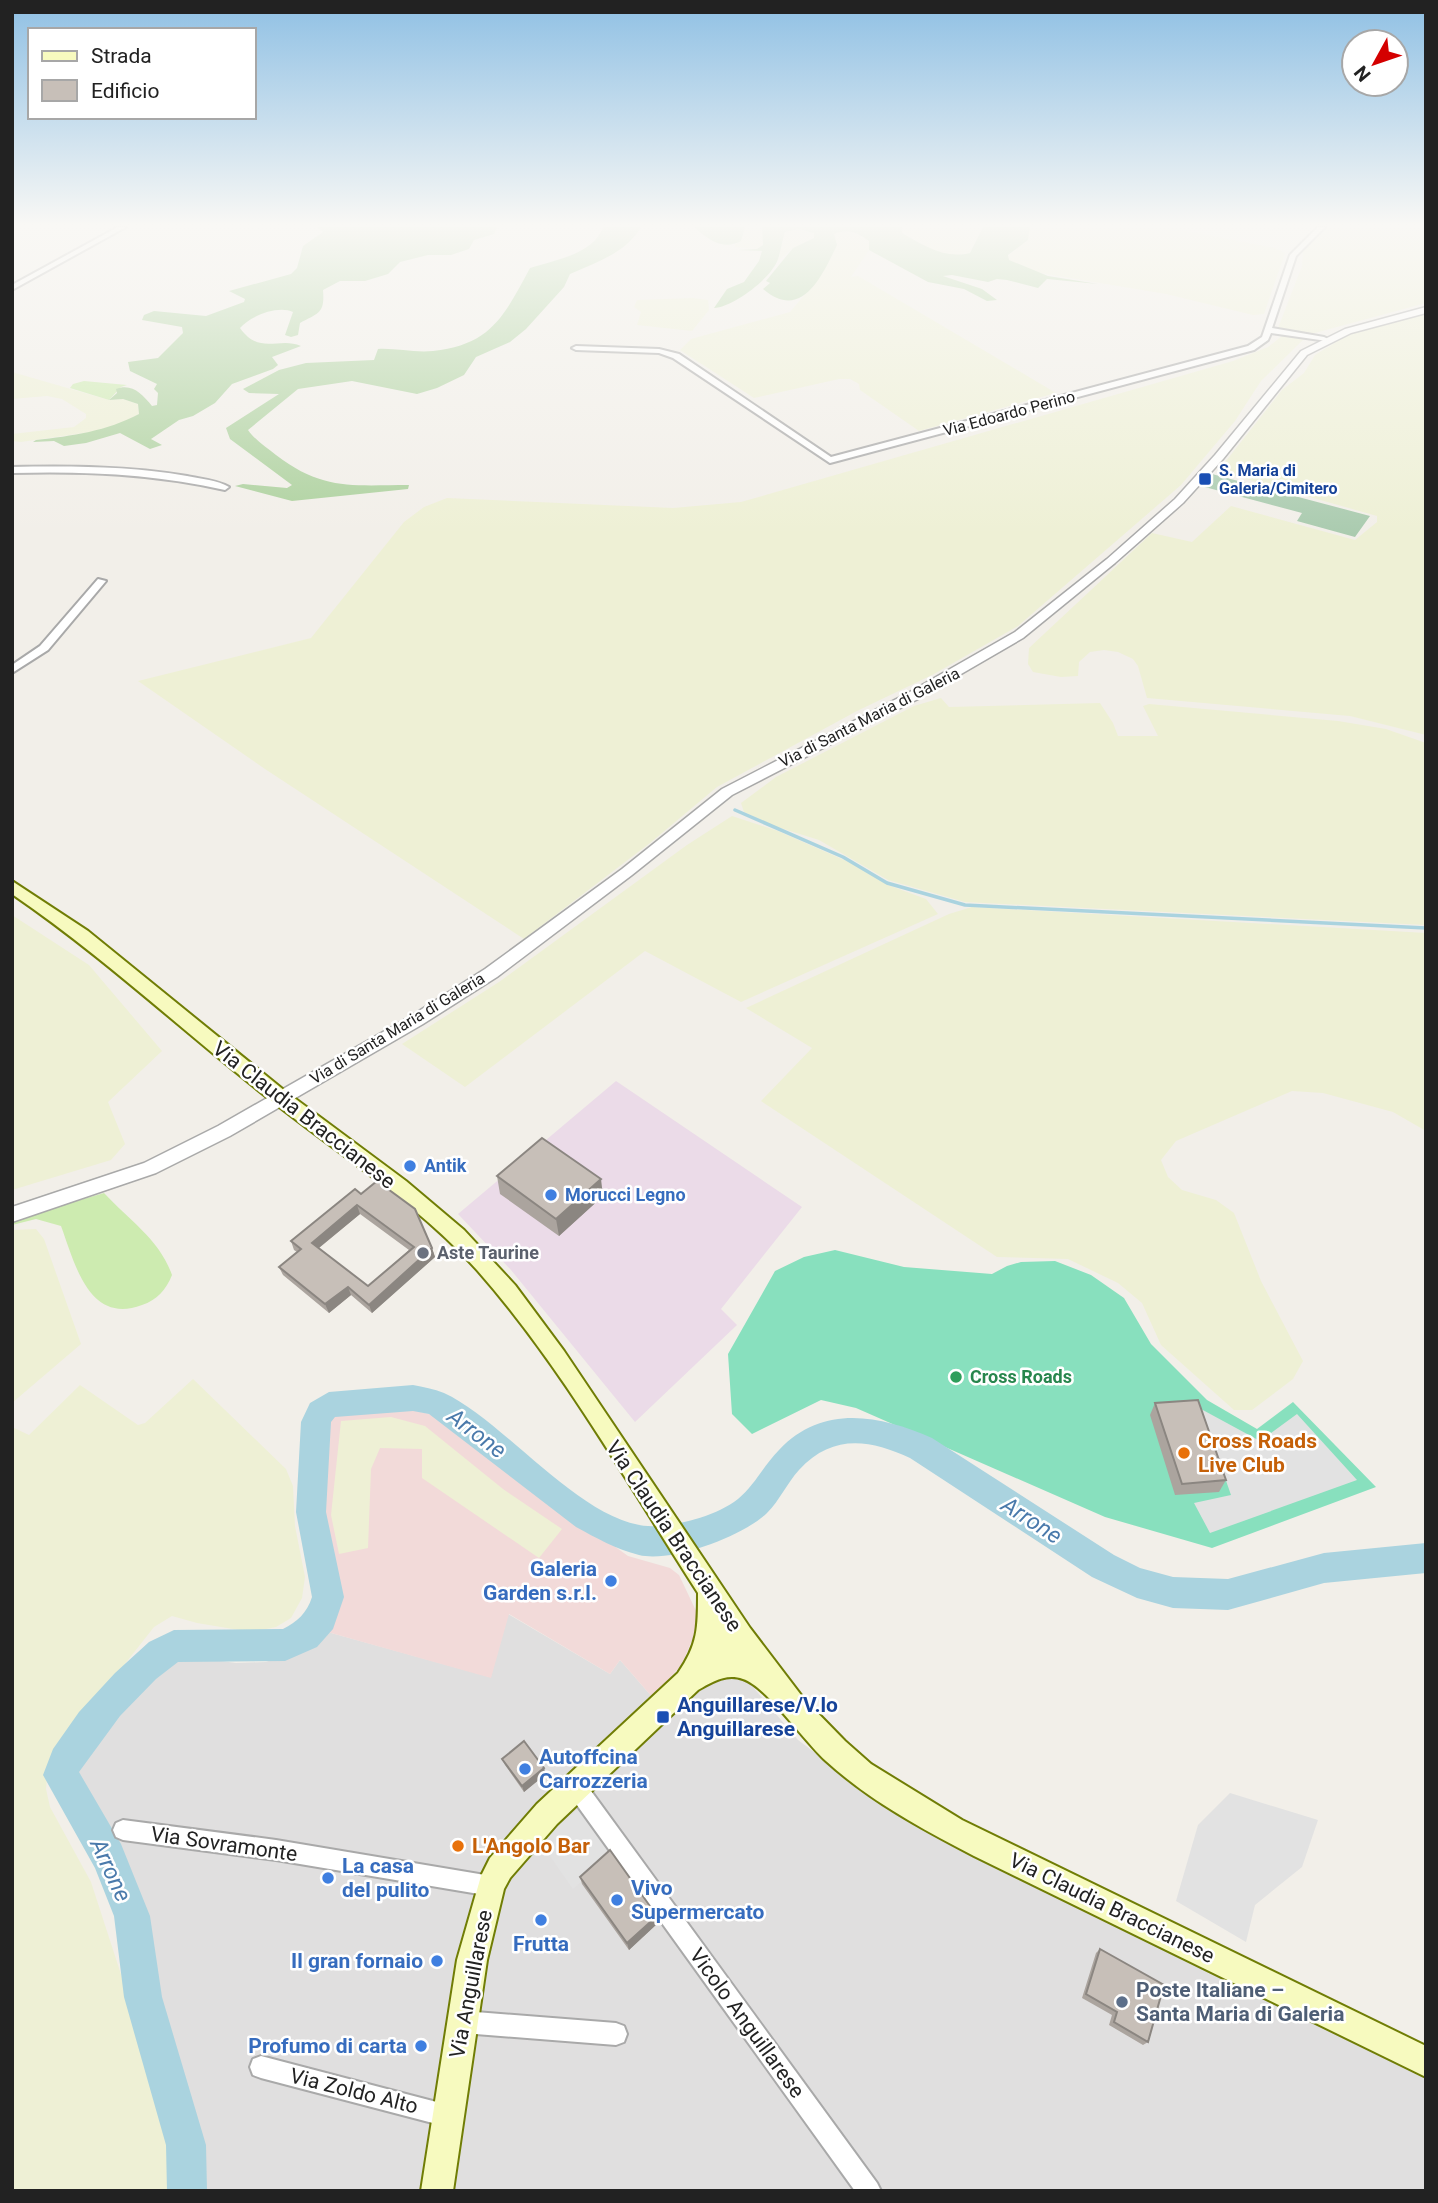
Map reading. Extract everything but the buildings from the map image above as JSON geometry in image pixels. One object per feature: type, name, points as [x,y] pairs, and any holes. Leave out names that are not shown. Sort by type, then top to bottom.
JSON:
[{"type":"main road","name":"Via Claudia Braccianese","points":[[12,886],[120,964],[279,1097],[439,1220],[476,1255],[519,1307],[776,1685],[832,1749],[901,1800],[1007,1857],[1426,2062]]},
{"type":"main road","points":[[710,1591],[710,1660]]},
{"type":"main road","points":[[710,1660],[730,1649],[738,1632]]},
{"type":"main road","points":[[710,1660],[741,1664],[760,1672],[776,1685]]},
{"type":"main road","name":"Via Anguillarese","points":[[437,2191],[472,1960],[491,1886],[500,1867],[576,1787],[710,1660]]},
{"type":"street","points":[[1268,330],[1324,339]]},
{"type":"street","name":"Via Edoardo Perino","points":[[576,348],[659,352],[676,356],[830,460],[1251,348],[1261,343],[1268,330]]},
{"type":"street","name":"Via di Santa Maria di Galeria","points":[[12,1215],[166,1162],[417,1020],[508,961],[727,792],[913,696],[1038,622],[1179,501],[1219,457],[1304,353],[1324,339],[1352,330]]},
{"type":"street","points":[[12,470],[126,469],[175,474],[225,487]]},
{"type":"street","points":[[12,670],[44,648],[101,581]]},
{"type":"street","name":"Vicolo Anguillarese","points":[[576,1787],[869,2191]]},
{"type":"street","name":"Via Sovramonte","points":[[123,1830],[276,1850],[491,1886]]},
{"type":"street","points":[[463,2022],[616,2034]]},
{"type":"street","name":"Via Zoldo Alto","points":[[261,2067],[448,2116]]},
{"type":"shaded area","points":[[616,1081],[802,1207],[721,1309],[737,1325],[635,1422],[511,1270],[458,1214]]},
{"type":"shaded area","points":[[392,1405],[433,1415],[628,1556],[670,1568],[679,1575],[698,1615],[697,1628],[682,1664],[653,1698],[620,1660],[610,1674],[509,1614],[491,1678],[324,1631],[334,1606],[316,1519],[329,1411]]},
{"type":"shaded area","points":[[1201,1409],[1260,1441],[1297,1414],[1357,1480],[1210,1533],[1194,1503],[1231,1495]]},
{"type":"shaded area","points":[[508,1614],[610,1674],[620,1660],[653,1698],[482,1874],[468,1919],[422,2191],[199,2191],[193,2139],[149,1972],[138,1906],[114,1839],[90,1795],[74,1773],[73,1765],[110,1715],[158,1667],[176,1655],[236,1663],[266,1662],[299,1650],[324,1631],[490,1677]]},
{"type":"shaded area","points":[[730,1673],[748,1681],[798,1740],[872,1795],[1426,2053],[1426,2191],[443,2191],[490,1926],[505,1888],[543,1832],[704,1678]]},
{"type":"shaded area","points":[[1230,1793],[1318,1820],[1302,1867],[1255,1905],[1246,1942],[1176,1901],[1198,1825]]},
{"type":"shaded area","points":[[585,1803],[618,1848],[573,1889],[540,1842]]},
{"type":"green space","points":[[182,330],[242,330],[247,336],[262,343],[301,346],[272,357],[278,365],[273,369],[232,384],[215,403],[193,416],[179,420],[151,439],[162,445],[150,449],[120,433],[64,446],[54,441],[33,442],[102,429],[139,414],[138,404],[123,399],[109,400],[117,393],[116,389],[127,387],[140,394],[152,406],[157,405],[158,393],[154,389],[157,384],[130,371],[128,362],[158,358],[183,333]]},
{"type":"green space","points":[[287,330],[299,330],[298,335],[285,335]]},
{"type":"green space","points":[[488,330],[525,330],[510,342],[476,357],[464,375],[437,388],[417,394],[352,381],[298,389],[248,430],[276,455],[309,475],[339,484],[409,485],[408,489],[292,501],[235,486],[243,484],[287,488],[292,485],[230,439],[226,428],[279,394],[249,393],[243,389],[279,370],[306,363],[374,360],[378,349],[433,351],[453,348]]},
{"type":"green space","points":[[725,330],[949,330],[1056,393],[919,431],[860,390],[859,384],[850,379],[839,379],[754,398],[680,350],[691,339]]},
{"type":"green space","points":[[1288,330],[1327,330],[1311,334]]},
{"type":"green space","points":[[1362,330],[1426,330],[1426,735],[1350,716],[1147,698],[1138,666],[1133,659],[1118,652],[1090,652],[1079,662],[1078,676],[1061,677],[1033,672],[1028,664],[1029,648],[1152,533],[1192,542],[1231,506],[1355,540],[1377,522],[1377,516],[1218,471],[1282,390],[1304,373],[1315,355],[1346,336]]},
{"type":"green space","points":[[1282,336],[1305,338],[1261,381],[1235,421],[1181,485],[1018,626],[934,674],[857,711],[717,787],[650,843],[524,939],[265,769],[138,681],[311,638],[404,522],[424,507],[447,498],[673,508],[741,502],[1233,361],[1268,347]]},
{"type":"green space","points":[[12,372],[109,400],[123,399],[138,404],[139,414],[121,424],[91,432],[12,441],[12,434],[74,427],[86,418],[86,414],[62,399],[47,396],[12,399]]},
{"type":"green space","points":[[84,381],[127,385],[121,387],[109,400],[70,388],[73,384]]},
{"type":"green space","points":[[1212,474],[1370,516],[1355,537],[1297,521],[1302,513],[1201,486]]},
{"type":"green space","points":[[941,698],[949,707],[1100,703],[1118,736],[1158,736],[1143,706],[1149,704],[1338,721],[1386,729],[1426,743],[1426,925],[965,902],[888,880],[819,840],[774,826],[744,812],[741,803],[776,777],[914,706]]},
{"type":"green space","points":[[732,816],[778,831],[851,863],[888,885],[926,899],[938,914],[741,1002],[645,951],[465,1087],[402,1044],[499,982],[687,845]]},
{"type":"green space","points":[[972,907],[1426,933],[1426,1131],[1393,1112],[1323,1093],[1292,1091],[1176,1141],[1161,1160],[1168,1177],[1182,1190],[1216,1200],[1234,1213],[1261,1281],[1303,1361],[1293,1379],[1252,1410],[1234,1410],[1161,1345],[1142,1303],[1118,1283],[1068,1259],[997,1257],[761,1101],[812,1048],[746,1008],[949,914]]},
{"type":"green space","points":[[12,915],[89,965],[162,1051],[108,1102],[125,1144],[111,1160],[12,1190]]},
{"type":"green space","points":[[104,1193],[152,1241],[172,1275],[160,1294],[142,1305],[124,1309],[109,1306],[97,1299],[79,1273],[61,1226],[36,1219],[12,1225],[12,1220]]},
{"type":"green space","points":[[36,1229],[44,1239],[81,1344],[12,1403],[12,1230]]},
{"type":"green space","name":"Cross Roads","points":[[835,1250],[904,1267],[992,1274],[1021,1262],[1055,1261],[1091,1275],[1124,1298],[1151,1344],[1207,1400],[1257,1429],[1293,1402],[1376,1487],[1212,1548],[1105,1517],[856,1408],[821,1400],[752,1434],[732,1414],[728,1354],[775,1271],[804,1257]]},
{"type":"green space","points":[[193,1379],[286,1469],[293,1486],[295,1526],[305,1577],[302,1598],[291,1618],[276,1627],[251,1632],[172,1616],[154,1627],[54,1754],[48,1768],[46,1789],[50,1807],[91,1882],[169,2122],[178,2171],[174,2191],[12,2191],[12,1427],[29,1435],[80,1385],[138,1425],[145,1423]]},
{"type":"green space","points":[[391,1417],[425,1426],[503,1489],[562,1529],[539,1558],[422,1478],[422,1449],[380,1448],[371,1469],[368,1548],[339,1554],[331,1515],[341,1421]]},
{"type":"waterway","points":[[735,810],[843,857],[887,883],[965,905],[1426,928]]},
{"type":"waterway","name":"Arrone","points":[[187,2191],[186,2145],[143,1997],[132,1916],[108,1857],[60,1775],[76,1744],[108,1704],[144,1667],[174,1646],[285,1645],[305,1635],[322,1618],[328,1597],[311,1512],[316,1422],[320,1412],[329,1405],[413,1398],[436,1403],[586,1517],[612,1531],[645,1541],[677,1538],[736,1518],[755,1504],[789,1460],[804,1446],[819,1437],[852,1430],[886,1434],[921,1448],[1103,1566],[1137,1582],[1173,1593],[1228,1595],[1324,1568],[1426,1558]]},
{"type":"place","name":"S. Maria di Galeria/Cimitero","points":[[1205,479]]},
{"type":"place","name":"Antik","points":[[410,1166]]},
{"type":"place","name":"Morucci Legno","points":[[551,1195]]},
{"type":"place","name":"Aste Taurine","points":[[423,1253]]},
{"type":"place","name":"Cross Roads","points":[[956,1377]]},
{"type":"place","name":"Cross Roads Live Club","points":[[1184,1453]]},
{"type":"place","name":"Galeria Garden s.r.l.","points":[[611,1581]]},
{"type":"place","name":"Anguillarese/V.lo Anguillarese","points":[[663,1717]]},
{"type":"place","name":"Autoffcina Carrozzeria","points":[[525,1769]]},
{"type":"place","name":"L'Angolo Bar","points":[[458,1846]]},
{"type":"place","name":"La casa del pulito","points":[[328,1878]]},
{"type":"place","name":"Vivo Supermercato","points":[[617,1900]]},
{"type":"place","name":"Frutta","points":[[541,1920]]},
{"type":"place","name":"Il gran fornaio","points":[[437,1961]]},
{"type":"place","name":"Poste Italiane – Santa Maria di Galeria","points":[[1122,2002]]},
{"type":"place","name":"Profumo di carta","points":[[421,2046]]}]
